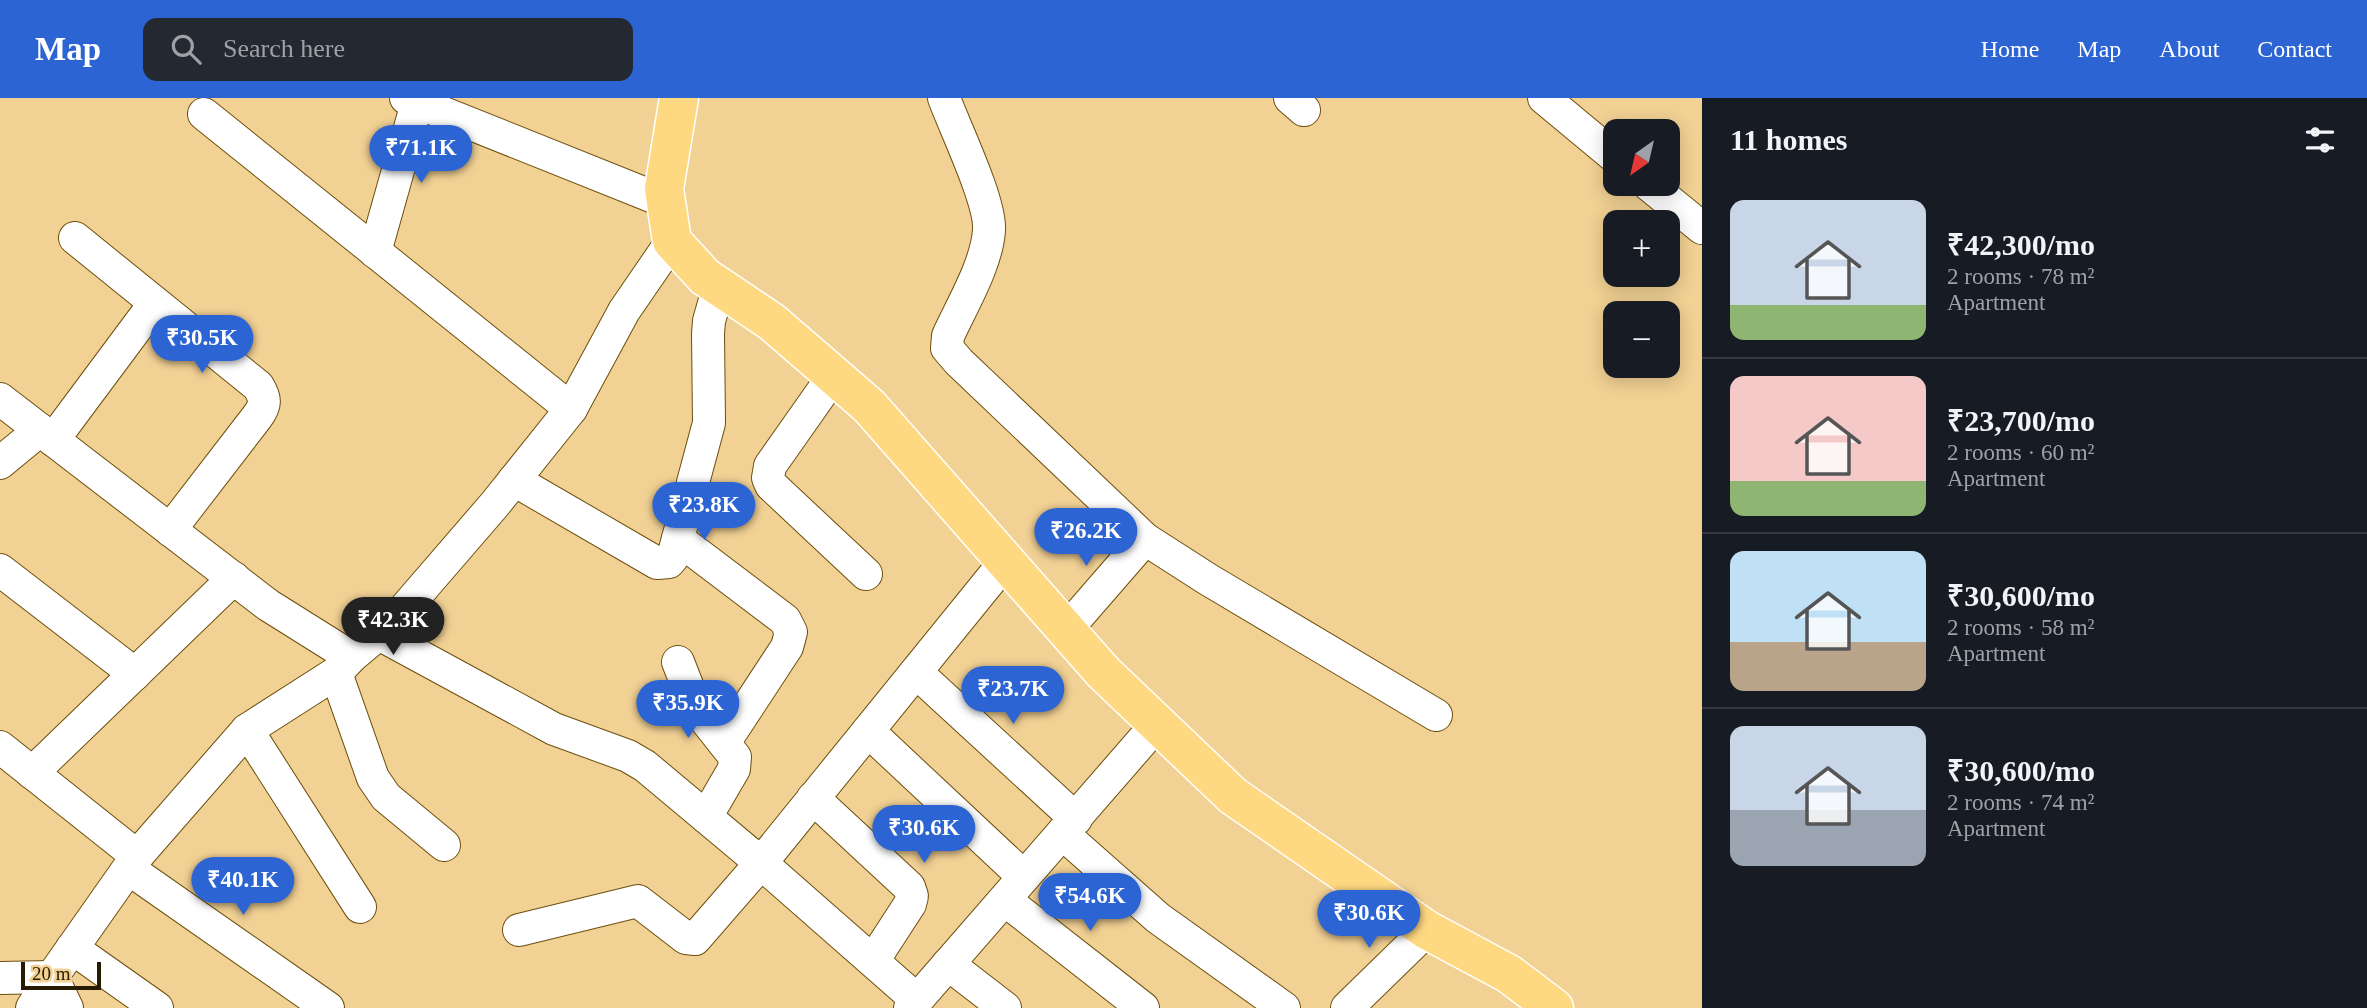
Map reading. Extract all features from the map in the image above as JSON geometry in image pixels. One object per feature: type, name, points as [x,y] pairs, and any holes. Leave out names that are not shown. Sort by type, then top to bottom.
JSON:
[{"type":"main road","points":[[679,98],[664,189],[672,241],[705,276],[772,322],[869,406],[1103,672],[1233,796],[1427,930],[1509,974],[1549,1004]]},
{"type":"street","points":[[944,98],[984,202],[989,229],[985,254],[948,335],[947,348],[1145,539],[1436,715]]},
{"type":"street","points":[[1544,98],[1603,147]]},
{"type":"street","points":[[375,252],[412,101],[666,202]]},
{"type":"street","points":[[204,114],[571,409]]},
{"type":"street","points":[[1662,196],[1702,229]]},
{"type":"street","points":[[75,238],[258,386],[265,397],[264,408],[170,530]]},
{"type":"street","points":[[32,1008],[133,862],[247,730],[344,665],[394,621],[514,481],[571,409],[624,311],[672,241]]},
{"type":"street","points":[[514,481],[657,563],[669,562],[678,539],[709,423],[708,334],[719,286]]},
{"type":"street","points":[[0,463],[47,435],[155,303]]},
{"type":"street","points":[[834,375],[770,466],[768,478],[771,485],[866,574]]},
{"type":"street","points":[[0,398],[344,665],[373,778],[386,797],[444,845]]},
{"type":"street","points":[[678,539],[785,620],[791,632],[788,647],[724,743]]},
{"type":"street","points":[[1066,631],[1145,539]]},
{"type":"street","points":[[519,930],[638,901],[686,938],[695,939],[761,863],[1005,562]]},
{"type":"street","points":[[0,570],[135,674]]},
{"type":"street","points":[[233,579],[135,674],[13,766],[133,862],[328,1008]]},
{"type":"street","points":[[379,634],[554,729],[637,760],[873,961],[913,1004],[1157,724]]},
{"type":"street","points":[[678,663],[696,708],[734,757],[734,769],[706,817]]},
{"type":"street","points":[[916,672],[1158,918],[1284,1008]]},
{"type":"street","points":[[247,730],[360,907]]},
{"type":"street","points":[[868,731],[1015,889],[1143,1008]]},
{"type":"street","points":[[813,798],[909,887],[912,896],[873,961]]},
{"type":"street","points":[[1352,1007],[1427,930]]},
{"type":"street","points":[[72,948],[157,1008]]},
{"type":"street","points":[[948,964],[1004,1008]]},
{"type":"street","points":[[0,978],[52,977]]},
{"type":"street","points":[[52,977],[67,1008]]}]
